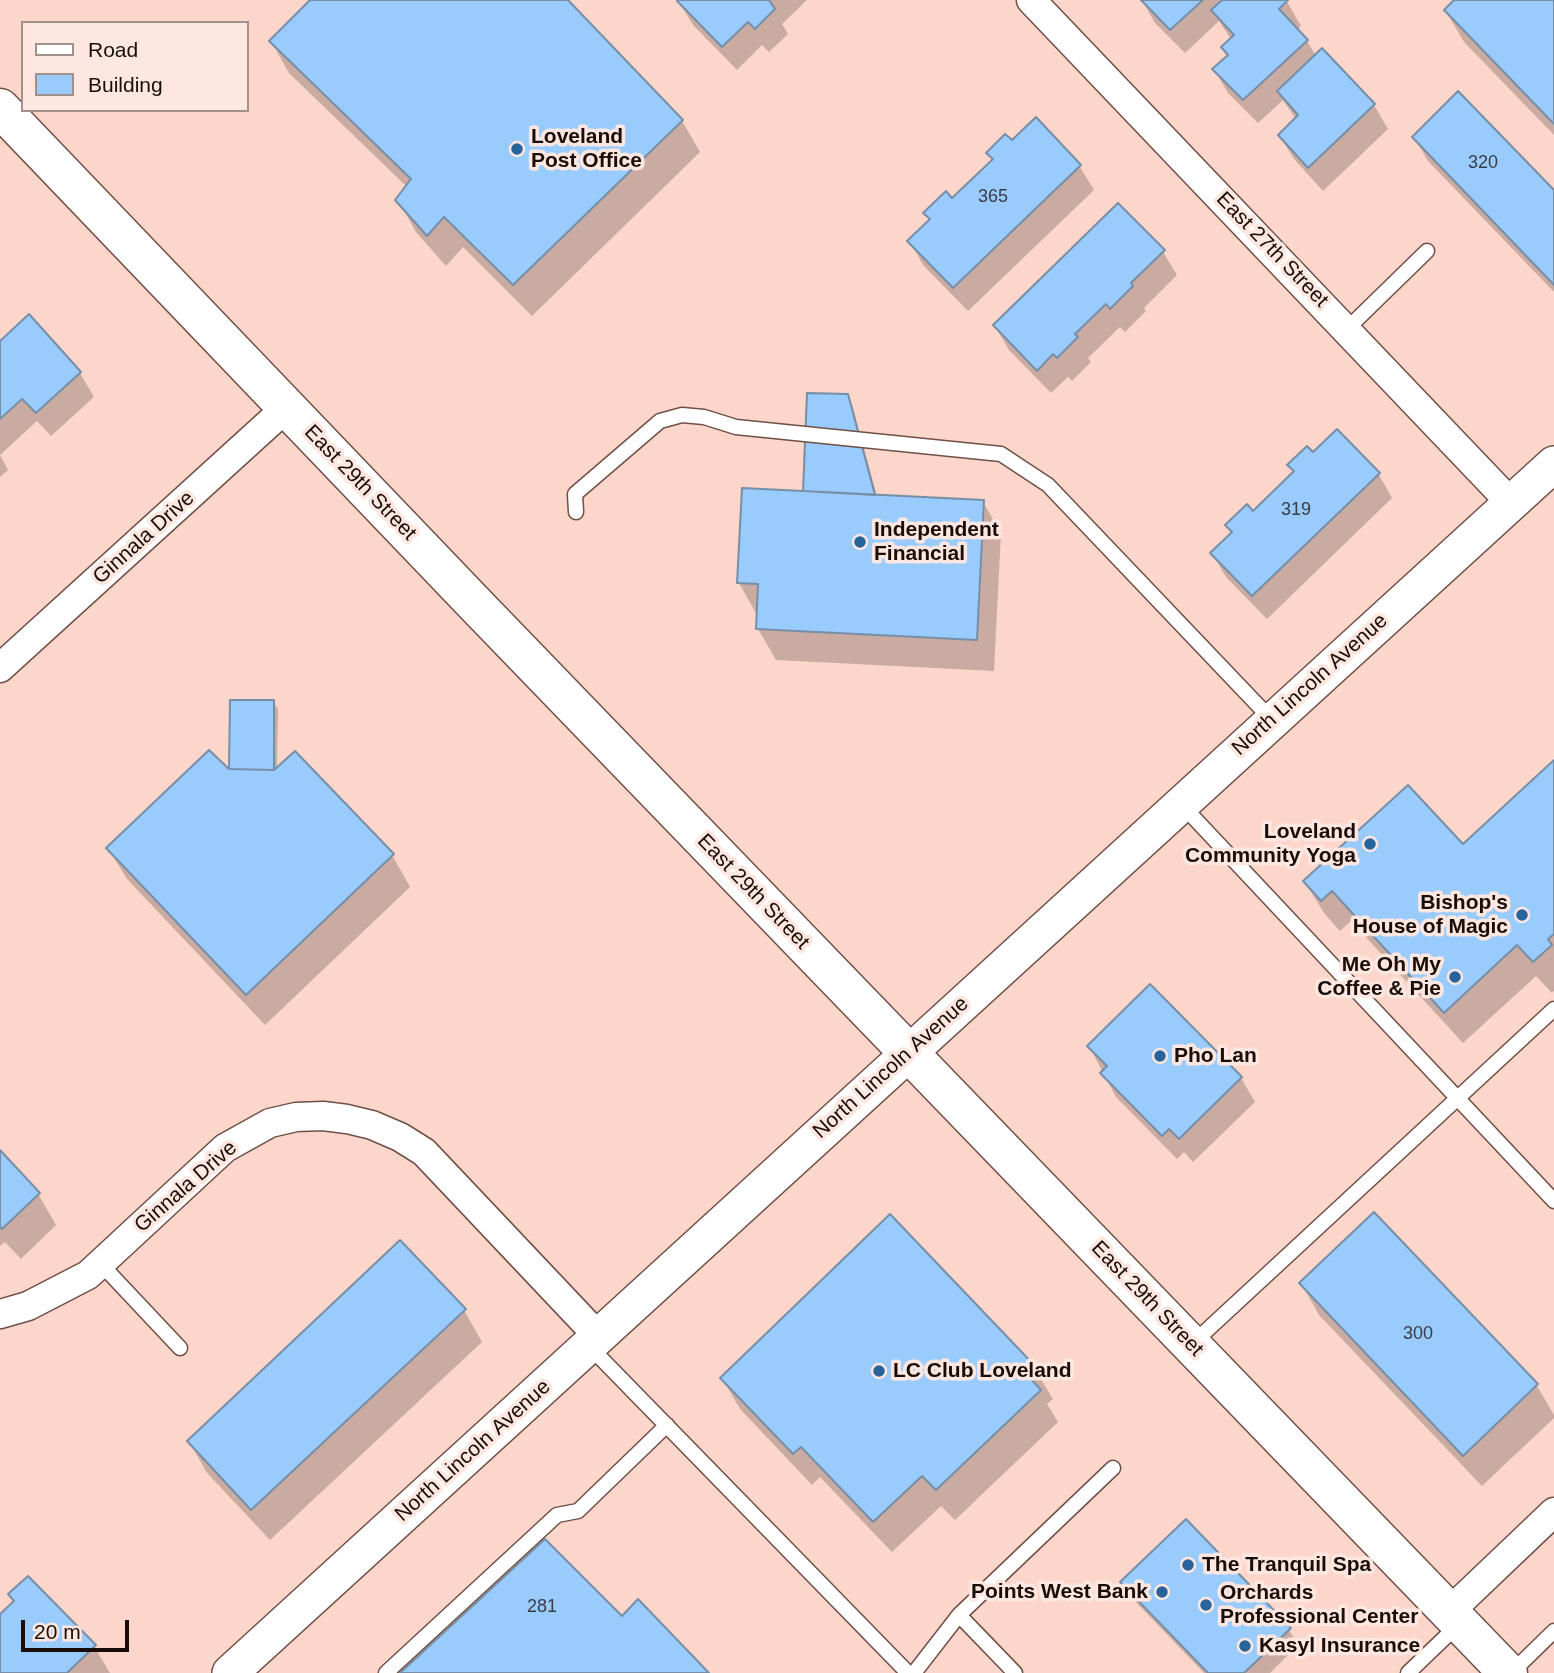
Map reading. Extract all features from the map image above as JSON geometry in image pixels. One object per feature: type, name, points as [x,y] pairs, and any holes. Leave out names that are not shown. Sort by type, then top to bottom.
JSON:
[{"type":"main road","name":"East 29th Street","points":[[0,108],[1510,1673]]},
{"type":"street","name":"East 27th Street","points":[[1031,0],[1510,502]]},
{"type":"street","name":"Ginnala Drive","points":[[0,668],[287,407]]},
{"type":"street","name":"North Lincoln Avenue","points":[[230,1673],[1554,464]]},
{"type":"street","name":"Ginnala Drive","points":[[0,1314],[28,1306],[88,1275],[225,1148],[270,1123],[296,1116],[347,1118],[400,1137],[424,1152],[593,1340]]},
{"type":"street","points":[[1454,1617],[1554,1512]]},
{"type":"lane","points":[[1347,329],[1427,251]]},
{"type":"lane","points":[[576,512],[575,494],[660,421],[682,415],[736,427],[1001,454],[1048,485],[1272,720]]},
{"type":"lane","points":[[1181,803],[1554,1201]]},
{"type":"lane","points":[[1191,1345],[1554,1009]]},
{"type":"lane","points":[[100,1263],[180,1348]]},
{"type":"lane","points":[[593,1340],[667,1425],[908,1673]]},
{"type":"lane","points":[[386,1673],[557,1515],[578,1511],[667,1425]]},
{"type":"lane","points":[[914,1673],[959,1615],[1113,1468]]},
{"type":"lane","points":[[959,1615],[1015,1673]]},
{"type":"lane","points":[[1408,1673],[1454,1617]]},
{"type":"lane","points":[[1510,1673],[1554,1631]]},
{"type":"building","name":"Loveland Post Office","points":[[310,0],[568,0],[683,120],[513,285],[444,217],[427,236],[395,200],[411,179],[269,41]]},
{"type":"building","points":[[678,0],[769,0],[775,9],[755,29],[748,22],[722,47]]},
{"type":"building","points":[[1141,0],[1203,0],[1170,30]]},
{"type":"building","points":[[1222,0],[1288,0],[1279,9],[1308,40],[1243,100],[1212,69],[1228,55],[1221,47],[1234,35],[1211,10]]},
{"type":"building","points":[[1454,0],[1554,0],[1554,124],[1444,10]]},
{"type":"building","points":[[1322,48],[1375,104],[1308,168],[1278,135],[1298,115],[1277,91]]},
{"type":"building","points":[[1458,91],[1554,190],[1554,285],[1412,137]]},
{"type":"building","points":[[1036,117],[1081,165],[953,288],[907,241],[930,219],[923,213],[946,191],[952,198],[993,159],[986,153],[1005,134],[1012,140]]},
{"type":"building","points":[[1118,203],[1165,250],[1131,283],[1133,286],[1110,309],[1106,304],[1075,334],[1078,337],[1057,358],[1053,354],[1037,371],[993,325]]},
{"type":"building","points":[[29,314],[81,372],[36,413],[22,399],[0,419],[0,341]]},
{"type":"building","points":[[807,393],[848,394],[875,495],[803,491]]},
{"type":"building","points":[[1337,429],[1380,473],[1252,596],[1210,553],[1232,532],[1225,525],[1247,504],[1253,511],[1294,471],[1287,465],[1307,446],[1313,452]]},
{"type":"building","name":"Independent Financial","points":[[742,488],[984,500],[977,640],[756,629],[758,584],[737,583]]},
{"type":"building","points":[[230,700],[274,700],[274,770],[229,769]]},
{"type":"building","points":[[209,750],[229,769],[274,770],[295,751],[394,854],[246,995],[106,848]]},
{"type":"building","points":[[1554,760],[1554,934],[1548,939],[1552,945],[1533,962],[1517,945],[1444,1013],[1332,891],[1321,901],[1303,881],[1408,785],[1463,844]]},
{"type":"building","name":"Pho Lan","points":[[1150,984],[1242,1077],[1179,1139],[1169,1129],[1162,1136],[1100,1073],[1107,1066],[1087,1046]]},
{"type":"building","points":[[0,1150],[40,1193],[2,1229],[0,1227]]},
{"type":"building","points":[[1374,1212],[1538,1384],[1463,1456],[1299,1283]]},
{"type":"building","name":"LC Club Loveland","points":[[890,1214],[1036,1367],[1027,1375],[1041,1390],[936,1490],[922,1476],[873,1522],[801,1447],[793,1454],[720,1378]]},
{"type":"building","points":[[400,1240],[466,1309],[251,1510],[187,1441]]},
{"type":"building","name":"Orchards Professional Center","points":[[1186,1519],[1291,1628],[1244,1673],[1208,1673],[1120,1582]]},
{"type":"building","points":[[545,1539],[622,1616],[638,1599],[709,1673],[400,1673]]},
{"type":"building","points":[[28,1576],[96,1645],[67,1673],[0,1673],[0,1614],[14,1601],[8,1594]]},
{"type":"place","name":"Loveland Post Office","points":[[517,149]]},
{"type":"place","name":"Independent Financial","points":[[860,542]]},
{"type":"place","name":"Loveland Community Yoga","points":[[1370,844]]},
{"type":"place","name":"Bishop's House of Magic","points":[[1522,915]]},
{"type":"place","name":"Me Oh My Coffee & Pie","points":[[1455,977]]},
{"type":"place","name":"Pho Lan","points":[[1160,1056]]},
{"type":"place","name":"LC Club Loveland","points":[[879,1371]]},
{"type":"place","name":"The Tranquil Spa","points":[[1188,1565]]},
{"type":"place","name":"Points West Bank","points":[[1162,1592]]},
{"type":"place","name":"Orchards Professional Center","points":[[1206,1605]]},
{"type":"place","name":"Kasyl Insurance","points":[[1245,1646]]}]
